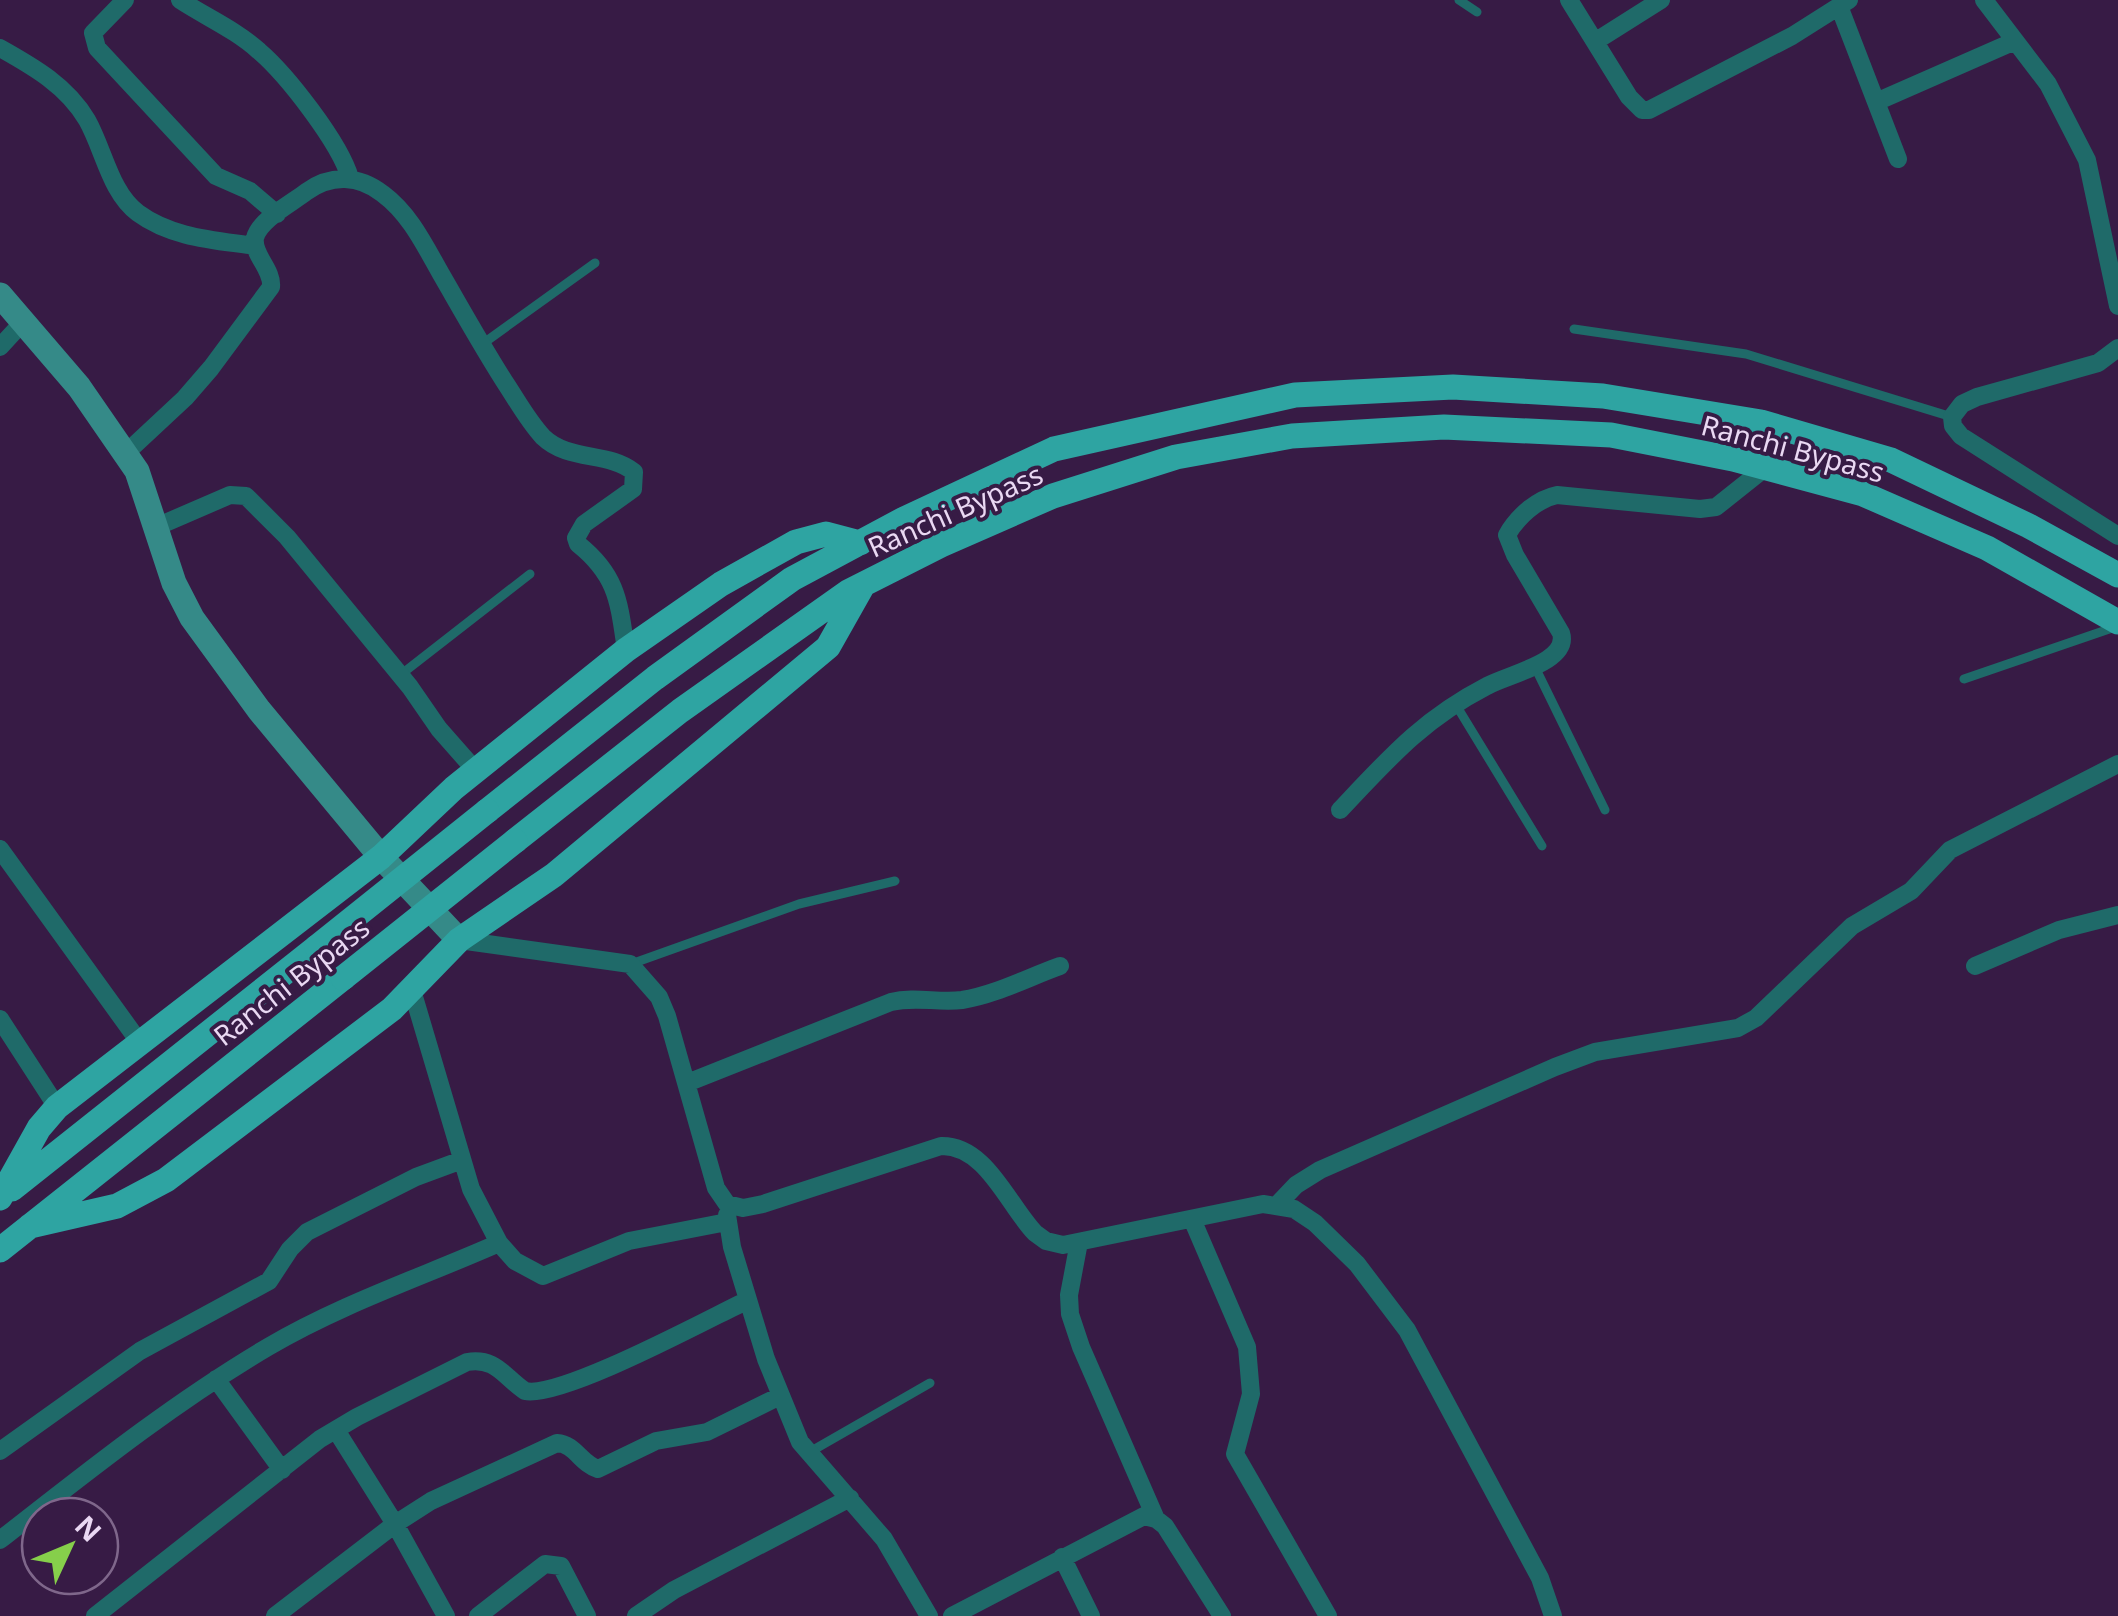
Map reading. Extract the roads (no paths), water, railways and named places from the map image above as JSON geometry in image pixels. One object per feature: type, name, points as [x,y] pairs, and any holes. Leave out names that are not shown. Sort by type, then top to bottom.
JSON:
[{"type":"main road","name":"Ranchi Bypass","points":[[0,1198],[655,678],[792,579],[1054,448],[1296,395],[1453,387],[1604,396],[1761,422],[1891,460],[2118,574]]},
{"type":"main road","name":"Ranchi Bypass","points":[[0,1250],[680,710],[786,634],[863,585],[942,545],[1053,496],[1176,458],[1292,436],[1444,427],[1611,435],[1863,494],[1987,548],[2118,624]]},
{"type":"main road","points":[[0,1198],[39,1128],[57,1107],[381,857],[476,771],[626,650],[722,584],[796,542],[826,534],[860,543]]},
{"type":"main road","points":[[30,1226],[117,1206],[166,1180],[392,1009],[459,940],[554,874],[828,647],[863,585]]},
{"type":"street","points":[[125,0],[98,24],[93,33],[97,48],[216,176],[256,194],[277,214]]},
{"type":"street","points":[[180,0],[250,44],[275,66],[340,151],[350,178]]},
{"type":"street","points":[[1569,0],[1635,105],[1642,110],[1650,110],[1792,36],[1844,3],[1898,158]]},
{"type":"street","points":[[1596,41],[1660,0]]},
{"type":"street","points":[[1984,0],[2058,100],[2087,160],[2118,306]]},
{"type":"street","points":[[1876,102],[2015,40]]},
{"type":"street","points":[[0,48],[54,82],[74,101],[88,122],[119,191],[141,215],[182,235],[255,246]]},
{"type":"street","points":[[126,453],[211,368],[271,287],[269,270],[255,246],[258,230],[311,189],[327,182],[350,178],[367,183],[395,204],[419,234],[481,345],[545,439],[564,452],[616,463],[634,472],[633,489],[584,524],[576,538],[606,570],[618,595],[626,650]]},
{"type":"street","points":[[0,295],[79,388],[137,471],[174,583],[192,618],[259,710],[381,857],[459,940],[630,964],[659,996],[780,1396],[808,1453],[884,1539],[929,1616]]},
{"type":"street","points":[[0,347],[23,322]]},
{"type":"street","points":[[2118,348],[2098,363],[1978,396],[1962,404],[1952,417],[1953,426],[1962,436],[2118,536]]},
{"type":"street","points":[[1340,810],[1420,726],[1492,683],[1561,651],[1564,642],[1507,534],[1540,500],[1557,494],[1700,509],[1716,507],[1765,468]]},
{"type":"street","points":[[156,527],[230,494],[246,496],[287,537],[439,730],[476,771]]},
{"type":"street","points":[[1277,1205],[1296,1185],[1320,1170],[1554,1067],[1595,1052],[1738,1028],[1756,1018],[1852,926],[1912,892],[1950,850],[2118,764]]},
{"type":"street","points":[[0,849],[140,1043]]},
{"type":"street","points":[[1975,966],[2059,930],[2118,915]]},
{"type":"street","points":[[686,1083],[891,1002],[912,997],[957,1001],[973,998],[1060,966]]},
{"type":"street","points":[[412,990],[471,1189],[499,1243],[515,1261],[543,1276],[628,1241],[763,1204],[941,1146],[954,1146],[980,1162],[1035,1233],[1046,1241],[1063,1245],[1263,1204],[1294,1209],[1357,1264],[1407,1330],[1540,1578],[1553,1616]]},
{"type":"street","points":[[0,1019],[57,1107]]},
{"type":"street","points":[[0,1451],[140,1352],[269,1280],[306,1232],[416,1177],[462,1160]]},
{"type":"street","points":[[1192,1219],[1246,1347],[1252,1394],[1235,1454],[1328,1616]]},
{"type":"street","points":[[1079,1242],[1069,1295],[1070,1314],[1156,1519]]},
{"type":"street","points":[[0,1540],[170,1409],[216,1379],[322,1318],[499,1243]]},
{"type":"street","points":[[96,1616],[336,1430],[468,1362],[494,1363],[525,1391],[551,1390],[627,1359],[748,1300]]},
{"type":"street","points":[[216,1379],[282,1470]]},
{"type":"street","points":[[275,1616],[431,1501],[557,1442],[567,1444],[586,1464],[598,1469],[656,1441],[707,1432],[780,1396]]},
{"type":"street","points":[[336,1430],[446,1616]]},
{"type":"street","points":[[636,1616],[674,1590],[850,1498]]},
{"type":"street","points":[[952,1616],[1144,1516],[1165,1526],[1222,1616]]},
{"type":"street","points":[[1062,1557],[1091,1616]]},
{"type":"street","points":[[478,1616],[545,1564],[554,1563],[561,1566],[587,1616]]},
{"type":"lane","points":[[1459,0],[1477,12]]},
{"type":"lane","points":[[481,345],[596,263]]},
{"type":"lane","points":[[1574,329],[1746,354],[1952,417]]},
{"type":"lane","points":[[400,676],[530,574]]},
{"type":"lane","points":[[1964,679],[2118,624]]},
{"type":"lane","points":[[1534,666],[1605,810]]},
{"type":"lane","points":[[1456,705],[1542,846]]},
{"type":"lane","points":[[630,964],[799,904],[895,881]]},
{"type":"lane","points":[[808,1453],[930,1384]]}]
